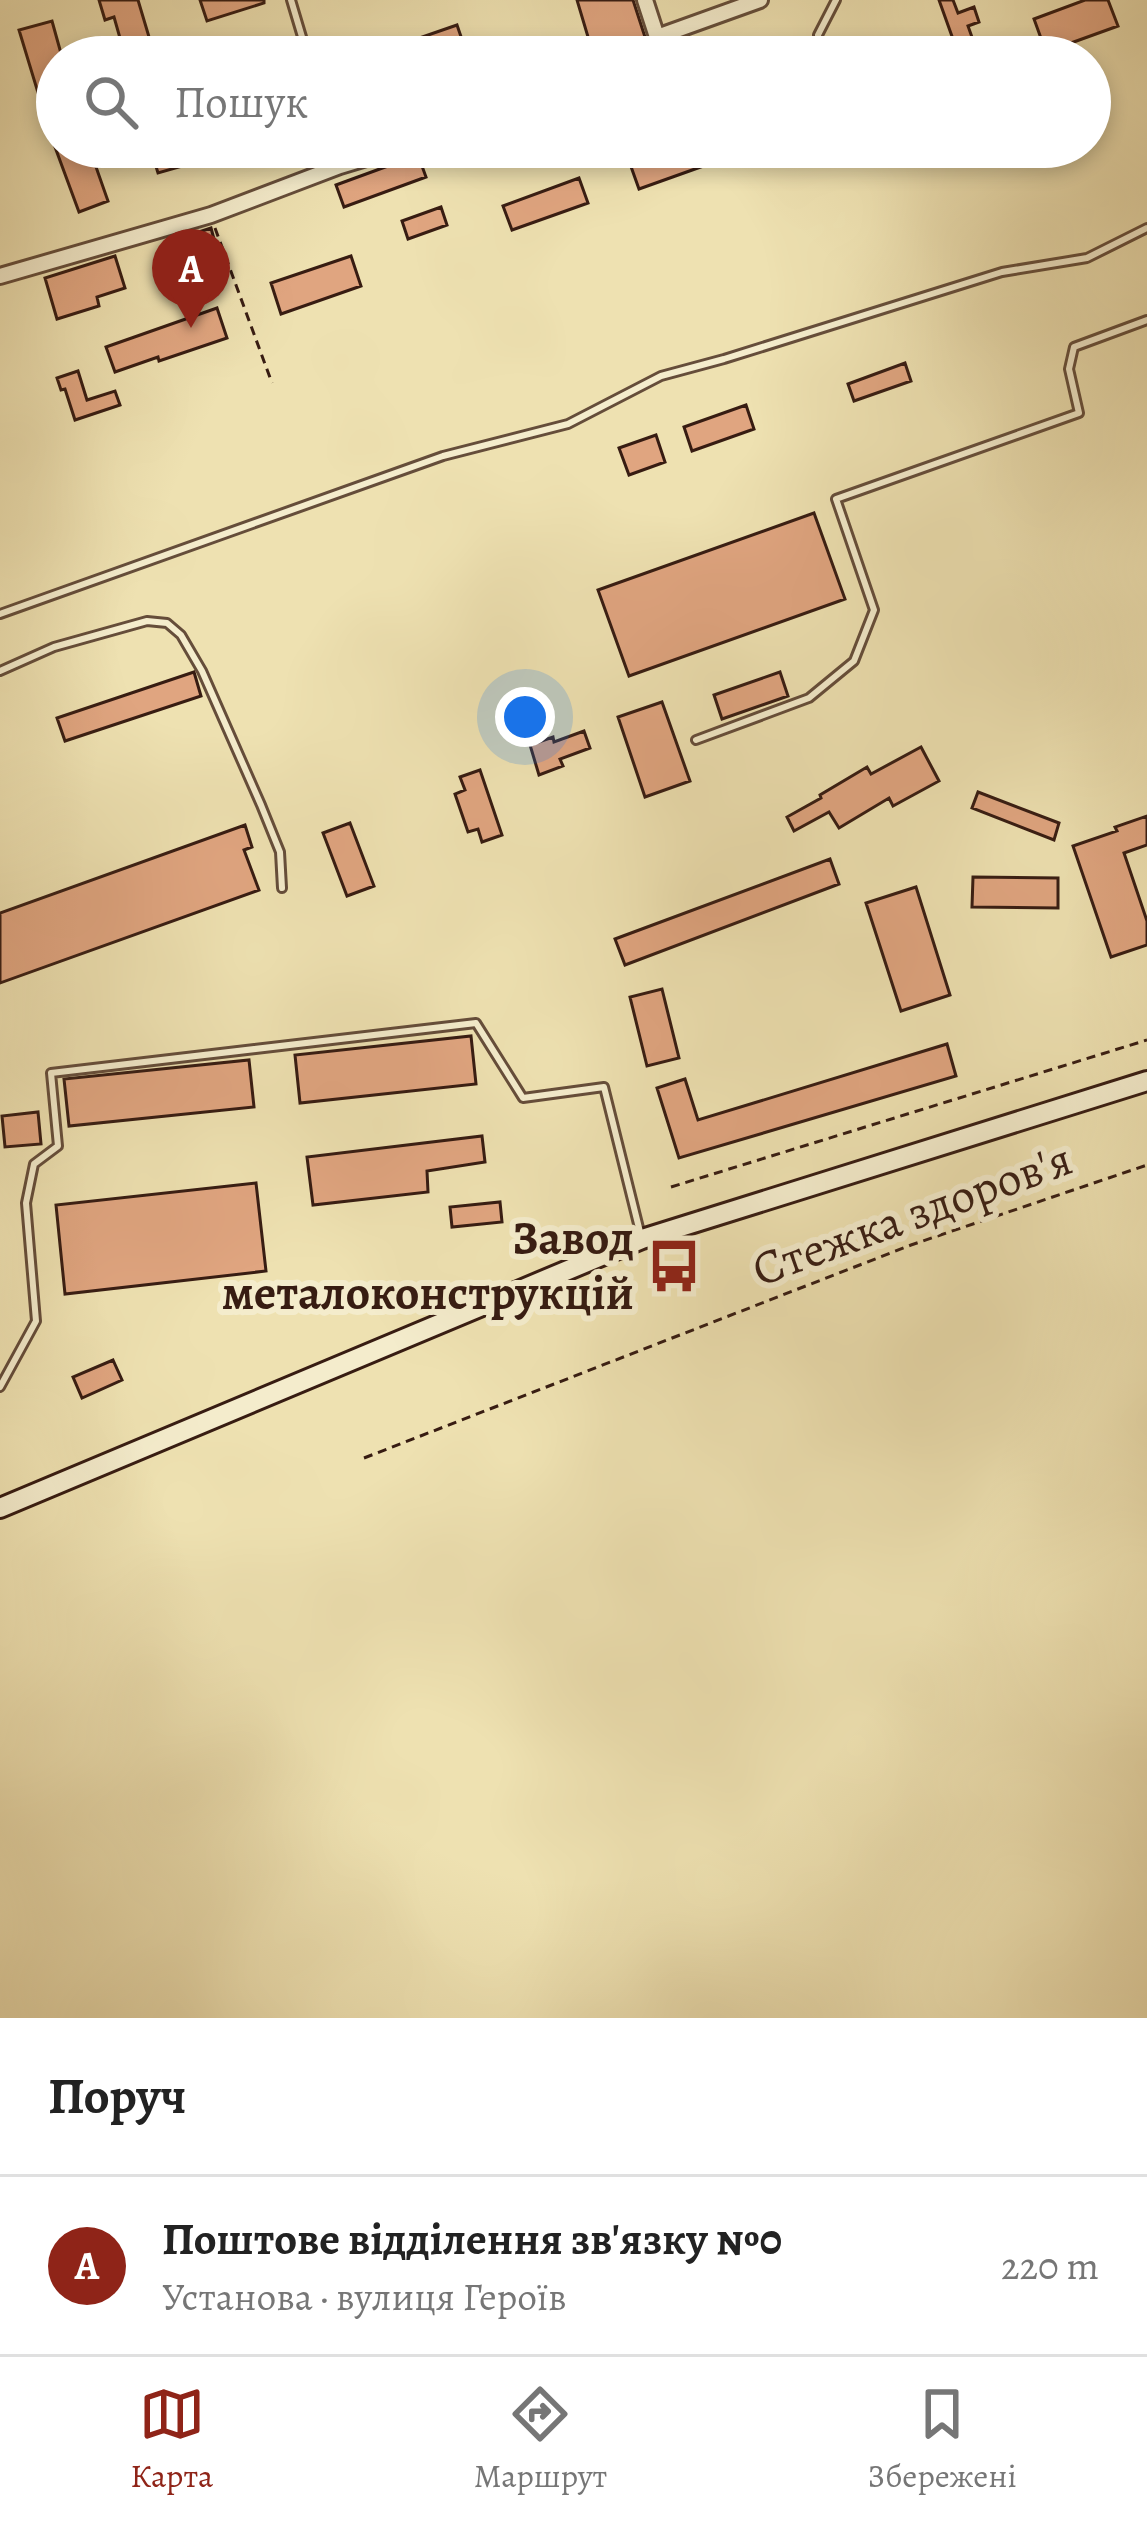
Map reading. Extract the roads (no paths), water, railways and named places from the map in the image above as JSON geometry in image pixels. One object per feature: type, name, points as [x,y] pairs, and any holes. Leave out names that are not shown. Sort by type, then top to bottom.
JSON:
[{"type":"street","points":[[645,0],[657,36]]},
{"type":"street","points":[[660,36],[760,0]]},
{"type":"street","points":[[0,276],[211,215],[335,168]]},
{"type":"street","points":[[0,1508],[642,1239],[1147,1081]]},
{"type":"lane","points":[[292,0],[302,36]]},
{"type":"lane","points":[[818,36],[836,0]]},
{"type":"lane","points":[[0,614],[443,456],[568,424],[661,376],[1002,272],[1087,258],[1147,228]]},
{"type":"lane","points":[[696,740],[809,698],[854,661],[874,610],[836,499],[1079,413],[1069,369],[1074,347],[1147,320]]},
{"type":"lane","points":[[0,671],[54,647],[147,621],[167,623],[181,635],[202,671],[261,805],[280,852],[282,887]]},
{"type":"lane","points":[[0,1387],[35,1321],[26,1203],[34,1164],[58,1146],[51,1073],[476,1023],[523,1098],[604,1087],[642,1239]]},
{"type":"place","name":"Поштове відділення зв'язку №0","points":[[191,328]]},
{"type":"place","name":"Завод металоконструкцій","points":[[674,1266]]}]
